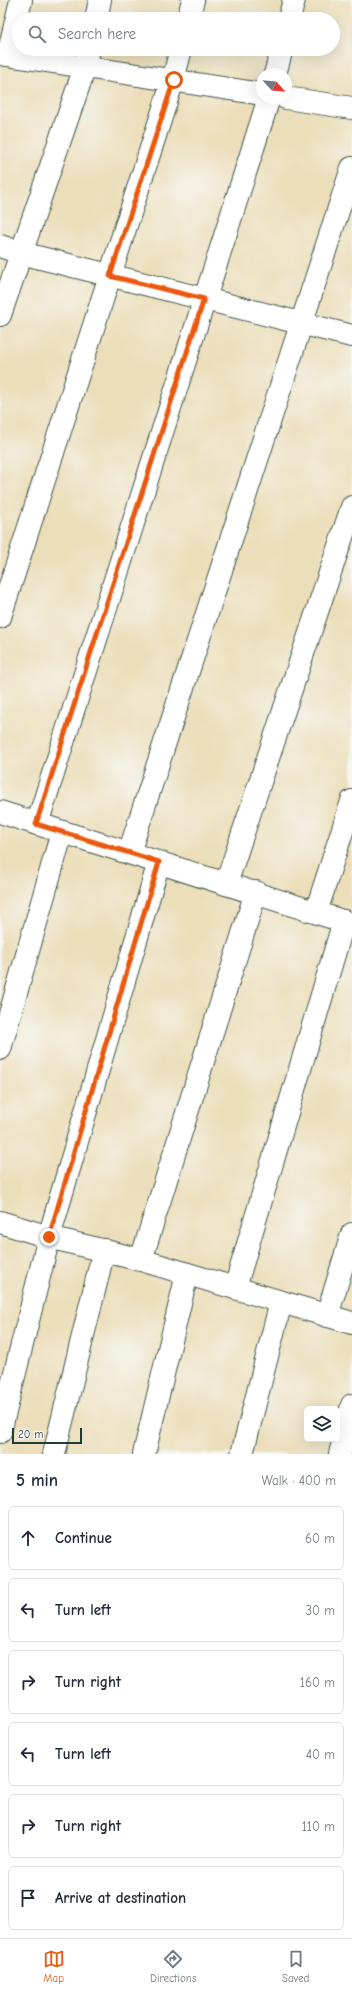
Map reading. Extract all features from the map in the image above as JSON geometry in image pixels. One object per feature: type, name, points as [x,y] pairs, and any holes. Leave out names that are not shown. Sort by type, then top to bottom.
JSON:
[{"type":"street","points":[[17,12],[21,0]]},
{"type":"street","points":[[97,12],[100,0]]},
{"type":"street","points":[[190,12],[193,0]]},
{"type":"street","points":[[291,12],[294,0]]},
{"type":"street","points":[[4,55],[12,29]]},
{"type":"street","points":[[32,56],[87,58],[174,80],[256,93]]},
{"type":"street","points":[[0,617],[174,80],[179,56]]},
{"type":"street","points":[[277,68],[280,56]]},
{"type":"street","points":[[0,316],[87,58]]},
{"type":"street","points":[[292,99],[352,108]]},
{"type":"street","points":[[36,824],[267,104]]},
{"type":"street","points":[[129,853],[352,168]]},
{"type":"street","points":[[0,246],[21,253],[110,276],[352,336]]},
{"type":"street","points":[[226,884],[352,507]]},
{"type":"street","points":[[316,912],[352,801]]},
{"type":"street","points":[[0,812],[348,922],[235,1288]]},
{"type":"street","points":[[0,1049],[62,832]]},
{"type":"street","points":[[0,1432],[49,1237],[159,862]]},
{"type":"street","points":[[141,1260],[256,892]]},
{"type":"street","points":[[0,1222],[49,1237],[141,1260],[352,1323]]},
{"type":"street","points":[[327,1316],[352,1234]]},
{"type":"street","points":[[54,1454],[104,1250]]},
{"type":"street","points":[[144,1454],[187,1274]]},
{"type":"street","points":[[242,1454],[281,1302]]},
{"type":"street","points":[[340,1454],[352,1404]]},
{"type":"route","points":[[49,1237],[159,862],[36,824],[204,299],[110,276],[174,80]]}]
